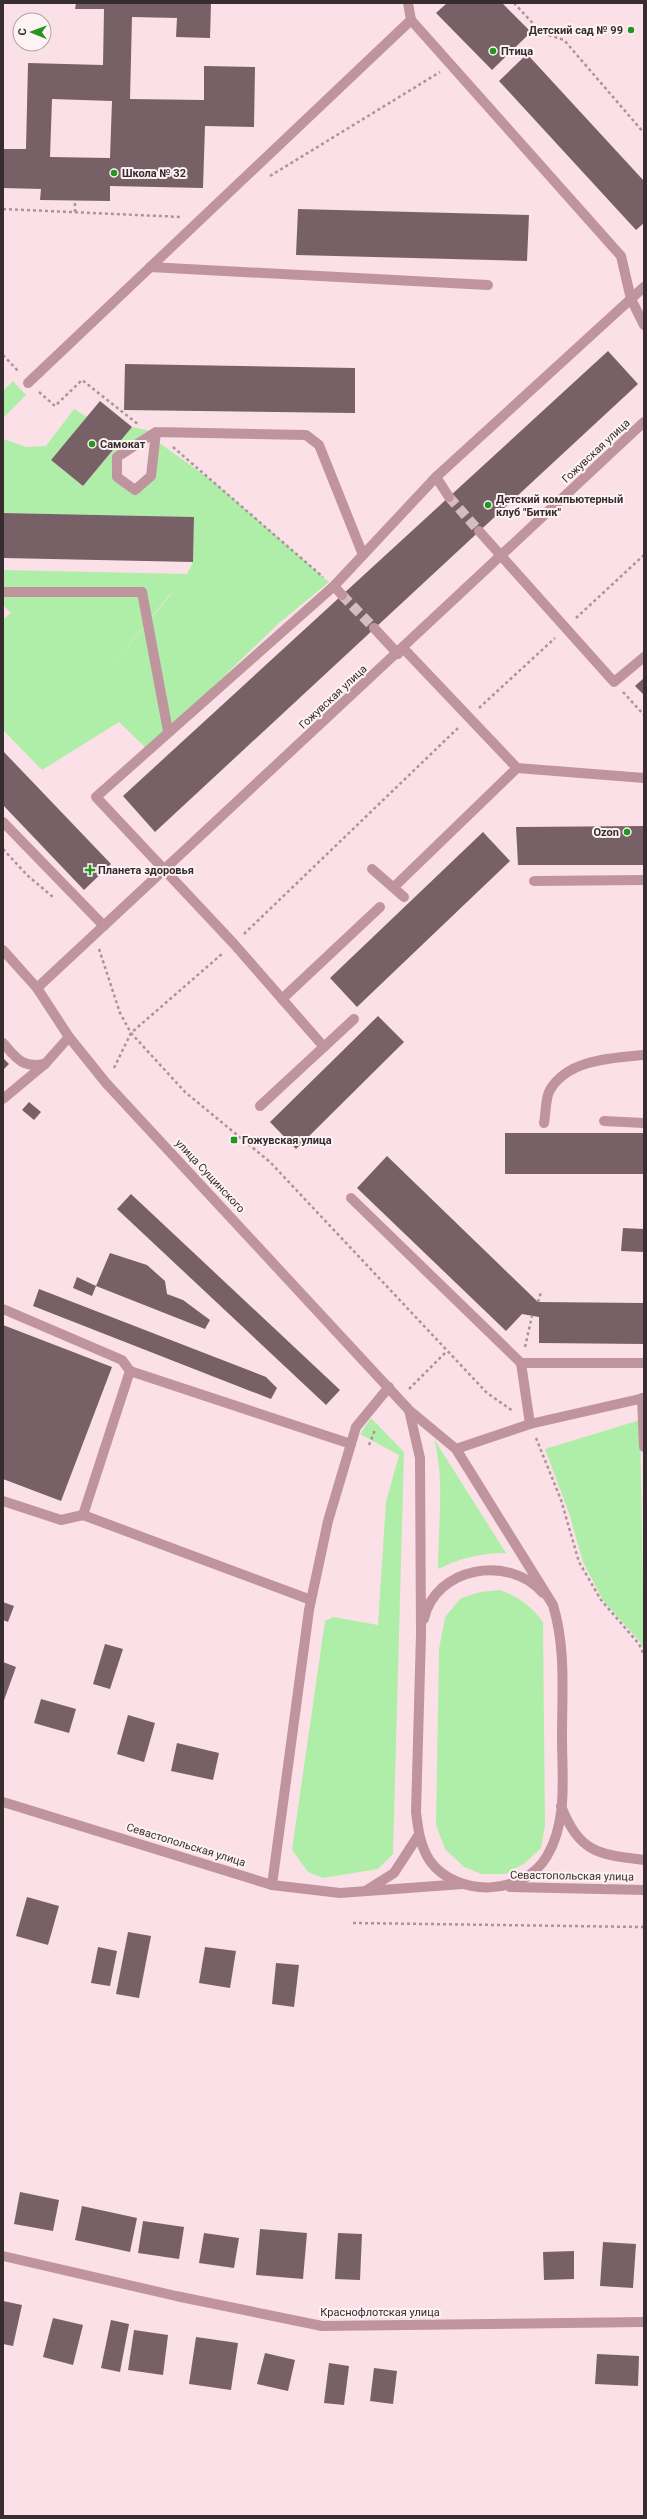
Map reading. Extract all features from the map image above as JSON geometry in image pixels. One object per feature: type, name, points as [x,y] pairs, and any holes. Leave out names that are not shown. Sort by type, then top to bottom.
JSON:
[{"type":"street","points":[[408,3],[411,20],[621,256],[631,299],[644,325]]},
{"type":"street","points":[[28,383],[411,20]]},
{"type":"street","points":[[150,267],[488,285]]},
{"type":"street","points":[[324,1047],[234,944],[163,871],[96,797],[168,731],[334,586],[436,477],[644,286]]},
{"type":"street","name":"Гожувская улица","points":[[37,988],[642,428]]},
{"type":"street","points":[[156,432],[151,476],[135,490],[117,477],[117,457],[156,432],[306,435],[319,445],[363,555]]},
{"type":"street","points":[[436,477],[449,497]]},
{"type":"street","points":[[479,531],[614,682],[644,657]]},
{"type":"street","points":[[334,586],[342,595]]},
{"type":"street","points":[[3,592],[142,592],[168,731]]},
{"type":"street","points":[[374,628],[469,717],[517,768],[644,778]]},
{"type":"street","points":[[395,886],[517,768]]},
{"type":"street","points":[[3,822],[104,926]]},
{"type":"street","points":[[372,869],[395,886],[404,897]]},
{"type":"street","points":[[534,880],[644,880]]},
{"type":"street","points":[[282,999],[380,907]]},
{"type":"street","name":"улица Сущинского","points":[[3,950],[37,988],[69,1037],[106,1083],[409,1410],[456,1448],[553,1605]]},
{"type":"street","points":[[260,1106],[354,1019]]},
{"type":"street","points":[[3,1099],[45,1064],[69,1037]]},
{"type":"street","points":[[3,1043],[18,1060],[31,1067],[45,1064]]},
{"type":"street","points":[[544,1123],[550,1090],[569,1070],[606,1059],[644,1055]]},
{"type":"street","points":[[604,1121],[644,1123]]},
{"type":"street","points":[[351,1198],[521,1363],[530,1424]]},
{"type":"street","points":[[3,1309],[122,1360],[130,1371],[351,1444]]},
{"type":"street","points":[[521,1363],[644,1363]]},
{"type":"street","points":[[83,1515],[130,1371]]},
{"type":"street","points":[[272,1885],[311,1600],[328,1521],[356,1427],[389,1387]]},
{"type":"street","points":[[456,1448],[530,1424],[643,1398],[644,1447]]},
{"type":"street","points":[[409,1410],[420,1458],[421,1634],[416,1812],[418,1836],[430,1861],[445,1875],[463,1884]]},
{"type":"street","points":[[3,1501],[61,1520],[83,1515],[311,1600]]},
{"type":"street","points":[[421,1634],[426,1608],[437,1591],[455,1578],[476,1571],[497,1570],[519,1576],[539,1589],[553,1605],[560,1627],[563,1654],[561,1806],[557,1836],[547,1857],[536,1871],[519,1881],[500,1886]]},
{"type":"street","name":"Севастопольская улица","points":[[3,1802],[272,1885],[340,1893],[463,1884],[644,1890]]},
{"type":"street","name":"Севастопольская улица","points":[[561,1806],[571,1829],[585,1846],[607,1855],[644,1860]]},
{"type":"street","points":[[365,1891],[394,1873],[418,1836]]},
{"type":"street","name":"Краснофлотская улица","points":[[3,2256],[176,2296],[322,2326],[644,2322]]},
{"type":"path","points":[[514,3],[542,33],[564,40],[644,133]]},
{"type":"path","points":[[264,180],[451,65]]},
{"type":"path","points":[[75,200],[75,212]]},
{"type":"path","points":[[3,209],[203,217]]},
{"type":"path","points":[[106,1083],[131,1033],[234,944],[469,717],[644,555]]},
{"type":"path","points":[[614,682],[644,715]]},
{"type":"path","points":[[3,849],[27,875],[56,900]]},
{"type":"path","points":[[95,935],[120,1013],[131,1033],[185,1092],[270,1162],[487,1393],[530,1424],[561,1500],[579,1562],[601,1600],[639,1644],[644,1655]]},
{"type":"path","points":[[538,1302],[541,1292]]},
{"type":"path","points":[[521,1363],[532,1316]]},
{"type":"path","points":[[353,1923],[644,1927]]},
{"type":"green space","points":[[13,381],[26,395],[3,418],[3,391]]},
{"type":"green space","points":[[74,409],[87,417],[51,460],[83,486],[132,427],[156,432],[117,457],[117,477],[135,490],[151,476],[158,442],[215,483],[329,582],[279,623],[148,750],[119,722],[42,770],[3,730],[3,620],[11,613],[3,605],[3,570],[187,574],[193,562],[194,517],[3,513],[3,439],[26,447],[46,446]],"holes":[[[171,593],[172,593],[103,676]]]},
{"type":"green space","points":[[371,1418],[404,1452],[393,1854],[378,1869],[323,1878],[308,1872],[292,1850],[325,1621],[333,1617],[378,1625],[386,1502],[399,1455],[360,1434]]},
{"type":"green space","points":[[640,1420],[644,1650],[640,1642],[603,1600],[583,1562],[569,1513],[545,1449]]},
{"type":"green space","points":[[434,1439],[506,1553],[471,1557],[438,1569],[440,1487]]},
{"type":"green space","points":[[500,1590],[524,1603],[534,1611],[543,1622],[545,1826],[541,1848],[525,1863],[506,1874],[482,1874],[464,1867],[445,1849],[436,1825],[439,1649],[445,1617],[461,1598],[480,1592]]},
{"type":"building","points":[[76,3],[211,3],[210,38],[176,37],[177,18],[132,17],[130,99],[204,100],[204,66],[255,67],[254,127],[205,126],[203,188],[110,186],[110,201],[40,200],[41,189],[3,188],[3,149],[26,149],[28,63],[103,65],[104,9],[75,9]],"holes":[[[52,99],[112,101],[110,158],[50,157]]]},
{"type":"building","name":"Птица","points":[[447,3],[502,3],[531,32],[492,70],[436,13]]},
{"type":"building","points":[[527,54],[644,181],[644,223],[636,230],[499,81]]},
{"type":"building","points":[[298,209],[529,215],[527,261],[296,255]]},
{"type":"building","points":[[608,351],[638,384],[155,832],[123,796]]},
{"type":"building","points":[[125,364],[355,368],[355,413],[124,410]]},
{"type":"building","name":"Самокат","points":[[100,401],[132,427],[83,486],[51,460]]},
{"type":"building","points":[[3,513],[194,517],[193,562],[3,558]]},
{"type":"building","points":[[644,678],[644,695],[635,686]]},
{"type":"building","points":[[3,751],[111,864],[84,890],[3,805]]},
{"type":"building","points":[[644,826],[644,865],[518,865],[516,827]]},
{"type":"building","points":[[483,832],[510,861],[357,1007],[330,978]]},
{"type":"building","points":[[378,1016],[404,1042],[296,1149],[270,1122]]},
{"type":"building","points":[[3,1058],[9,1064],[3,1070]]},
{"type":"building","points":[[29,1102],[41,1112],[34,1120],[22,1110]]},
{"type":"building","points":[[505,1133],[644,1133],[644,1174],[505,1174]]},
{"type":"building","points":[[387,1156],[538,1302],[644,1303],[644,1344],[539,1343],[539,1317],[522,1314],[506,1331],[357,1188]]},
{"type":"building","points":[[131,1194],[340,1390],[326,1405],[117,1209]]},
{"type":"building","points":[[623,1228],[644,1229],[644,1252],[621,1251]]},
{"type":"building","points":[[110,1253],[147,1265],[165,1281],[167,1294],[183,1300],[210,1320],[205,1329],[96,1286]]},
{"type":"building","points":[[77,1277],[96,1286],[92,1296],[73,1288]]},
{"type":"building","points":[[39,1289],[266,1377],[277,1388],[271,1399],[33,1306]]},
{"type":"building","points":[[3,1325],[112,1367],[61,1501],[3,1479]]},
{"type":"building","points":[[3,1602],[14,1606],[8,1622],[3,1620]]},
{"type":"building","points":[[105,1644],[123,1649],[110,1689],[93,1684]]},
{"type":"building","points":[[3,1662],[16,1667],[3,1703]]},
{"type":"building","points":[[41,1699],[76,1709],[69,1733],[34,1723]]},
{"type":"building","points":[[128,1715],[155,1723],[144,1762],[117,1754]]},
{"type":"building","points":[[177,1743],[219,1753],[213,1780],[171,1771]]},
{"type":"building","points":[[27,1897],[59,1906],[48,1945],[16,1936]]},
{"type":"building","points":[[128,1932],[151,1936],[139,1998],[116,1994]]},
{"type":"building","points":[[98,1947],[117,1951],[110,1986],[91,1983]]},
{"type":"building","points":[[205,1947],[236,1951],[230,1988],[199,1983]]},
{"type":"building","points":[[276,1963],[299,1965],[294,2007],[272,2004]]},
{"type":"building","points":[[20,2192],[59,2200],[53,2231],[14,2224]]},
{"type":"building","points":[[82,2206],[137,2218],[130,2252],[75,2240]]},
{"type":"building","points":[[143,2221],[184,2227],[179,2259],[138,2253]]},
{"type":"building","points":[[260,2229],[307,2233],[303,2279],[256,2275]]},
{"type":"building","points":[[204,2233],[239,2238],[234,2268],[199,2263]]},
{"type":"building","points":[[338,2233],[362,2234],[360,2280],[335,2279]]},
{"type":"building","points":[[603,2242],[636,2244],[633,2288],[600,2286]]},
{"type":"building","points":[[574,2251],[574,2279],[544,2280],[543,2252]]},
{"type":"building","points":[[3,2301],[22,2305],[13,2346],[3,2344]]},
{"type":"building","points":[[53,2318],[83,2325],[73,2365],[43,2357]]},
{"type":"building","points":[[111,2320],[129,2324],[120,2372],[101,2368]]},
{"type":"building","points":[[134,2330],[168,2335],[163,2375],[128,2370]]},
{"type":"building","points":[[196,2337],[238,2343],[231,2390],[189,2384]]},
{"type":"building","points":[[265,2353],[295,2360],[288,2391],[257,2384]]},
{"type":"building","points":[[597,2354],[639,2356],[638,2386],[595,2384]]},
{"type":"building","points":[[329,2363],[349,2366],[344,2405],[324,2403]]},
{"type":"building","points":[[374,2368],[397,2371],[393,2404],[370,2401]]},
{"type":"tunnel","points":[[449,497],[479,531]]},
{"type":"tunnel","points":[[342,595],[374,628]]},
{"type":"place","name":"Детский сад № 99","points":[[631,30]]},
{"type":"place","name":"Птица","points":[[493,51]]},
{"type":"place","name":"Школа № 32","points":[[114,173]]},
{"type":"place","name":"Самокат","points":[[92,444]]},
{"type":"place","name":"Детский компьютерный клуб \"Битик\"","points":[[488,505]]},
{"type":"place","name":"Ozon","points":[[627,832]]},
{"type":"place","name":"Планета здоровья","points":[[90,870]]},
{"type":"place","name":"Гожувская улица","points":[[234,1140]]}]
